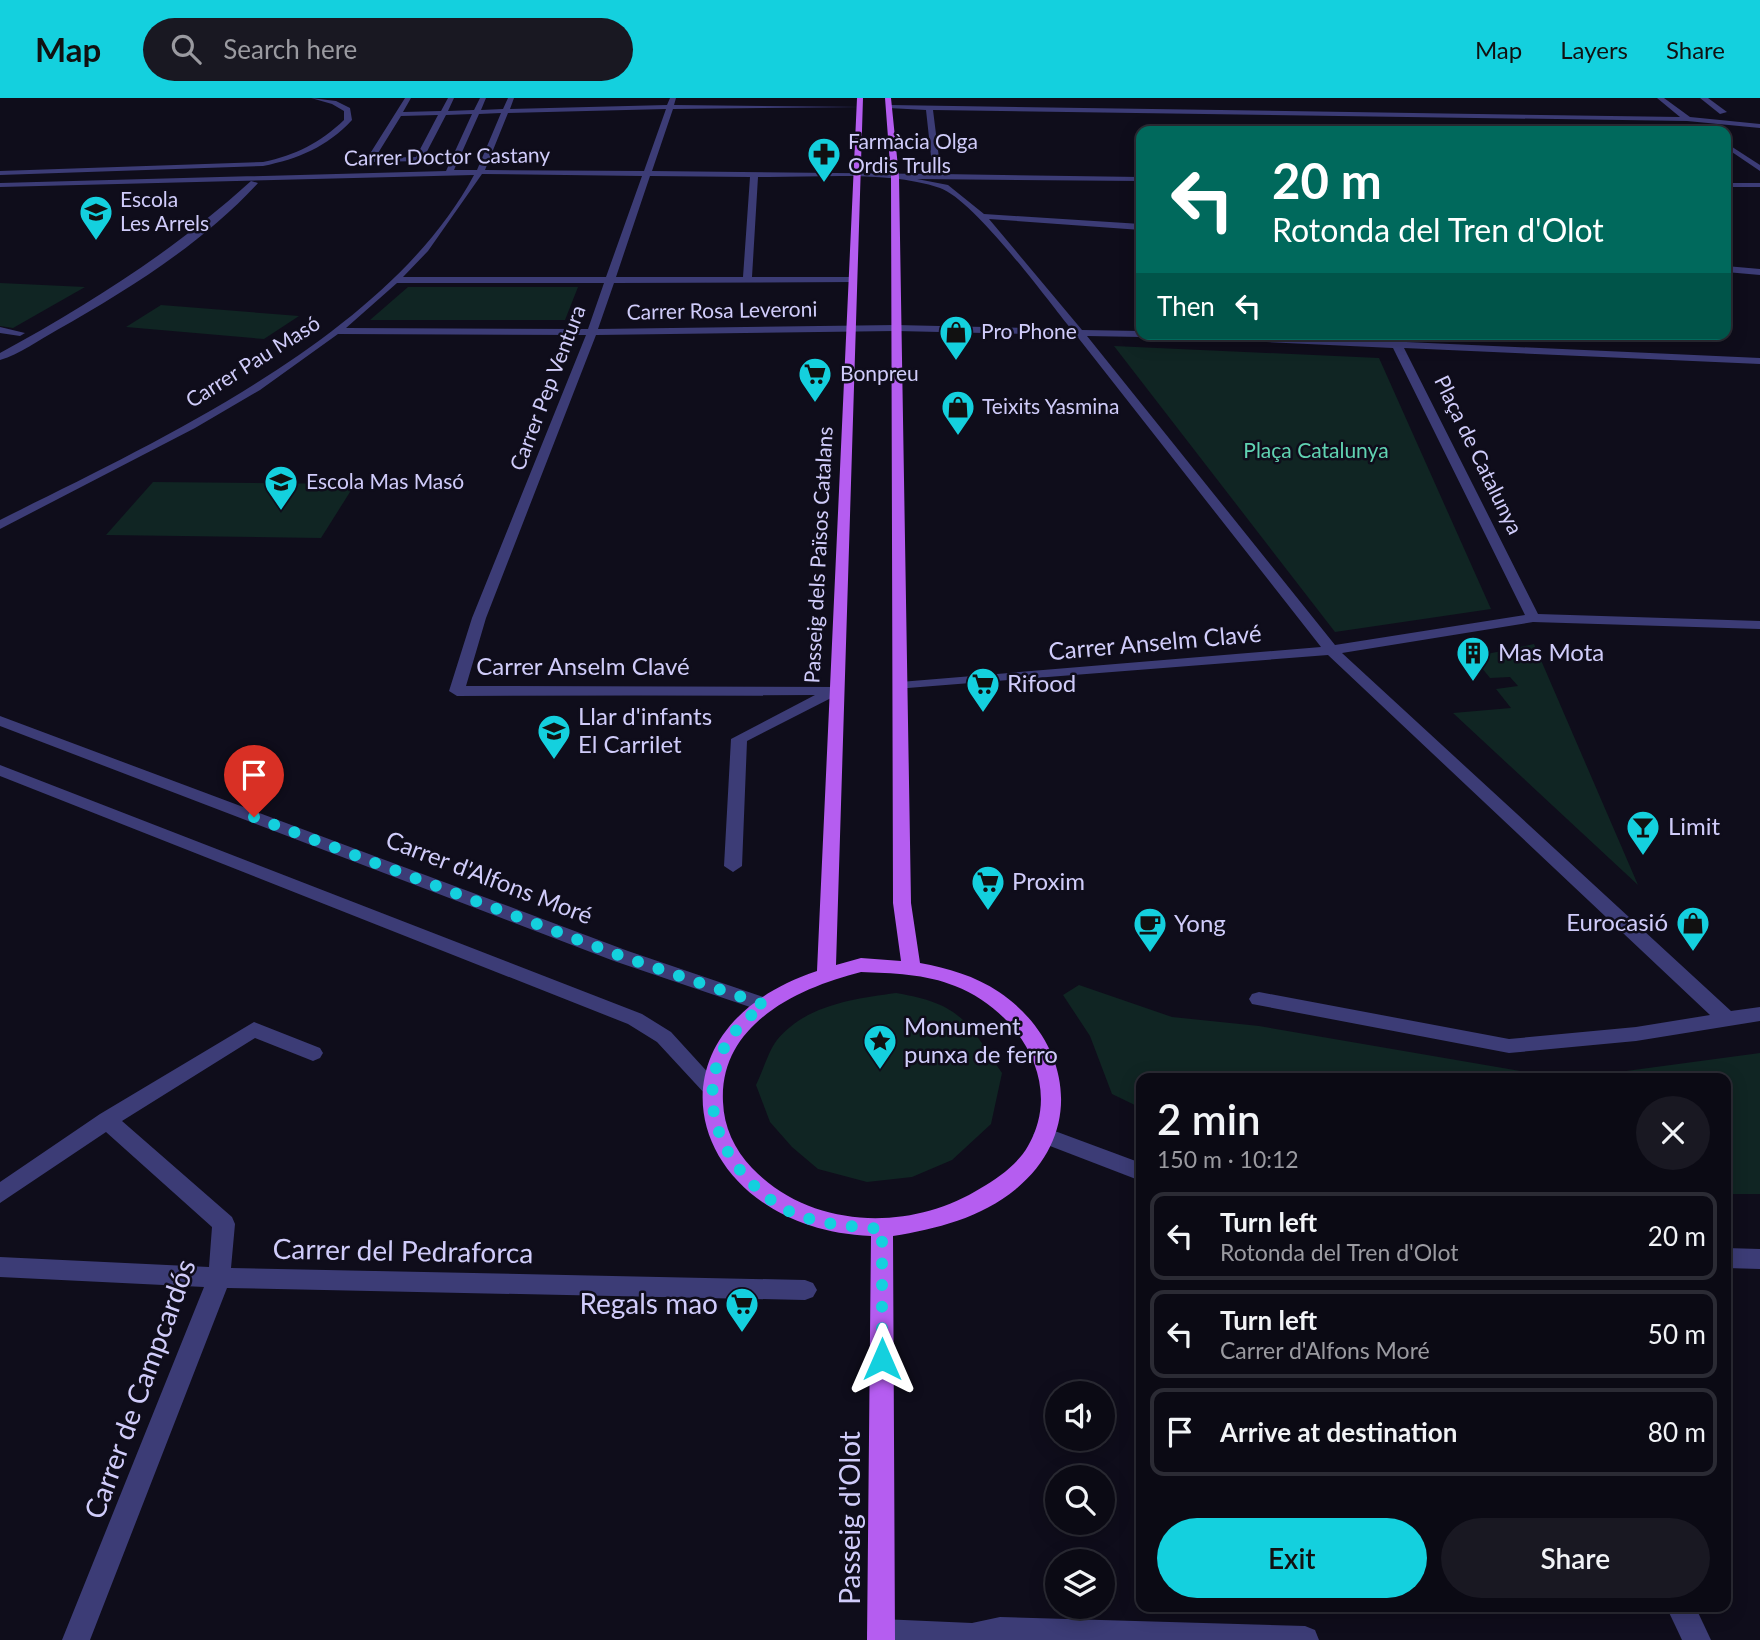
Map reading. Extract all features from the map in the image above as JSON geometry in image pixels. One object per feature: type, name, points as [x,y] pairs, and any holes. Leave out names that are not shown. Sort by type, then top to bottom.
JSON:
[{"type":"main road","name":"Passeig dels Països Catalans","points":[[826,973],[860,102]]},
{"type":"main road","points":[[889,102],[895,177],[902,903],[911,969]]},
{"type":"main road","points":[[861,965],[911,969],[932,971],[982,991],[1008,1009],[1027,1028],[1040,1049],[1052,1093],[1052,1112],[1044,1135],[1017,1176],[993,1196],[964,1212],[935,1222],[882,1229],[809,1219],[778,1205],[739,1170],[717,1130],[711,1102],[715,1067],[730,1037],[744,1019],[789,989],[826,973],[861,965]]},
{"type":"main road","name":"Passeig d'Olot","points":[[881,1636],[882,1229]]},
{"type":"street","points":[[0,173],[263,164],[296,157],[314,150],[348,120],[347,110],[334,102],[314,98]]},
{"type":"street","points":[[408,98],[370,160],[419,159],[451,98]]},
{"type":"street","points":[[449,173],[483,98]]},
{"type":"street","name":"Carrer Pau Masó","points":[[0,525],[224,406],[338,331],[395,280],[446,224],[479,172],[511,98]]},
{"type":"street","points":[[957,98],[960,108]]},
{"type":"street","points":[[1660,98],[1698,126]]},
{"type":"street","points":[[1703,98],[1723,112]]},
{"type":"street","points":[[398,114],[671,102],[860,102]]},
{"type":"street","name":"Carrer Pep Ventura","points":[[457,691],[479,618],[592,332],[671,102]]},
{"type":"street","points":[[889,102],[960,108],[1687,119],[1760,126]]},
{"type":"street","points":[[1416,106],[1423,115]]},
{"type":"street","points":[[929,107],[937,177]]},
{"type":"street","points":[[1731,149],[1760,169]]},
{"type":"street","name":"Carrer Doctor Castany","points":[[0,185],[479,172],[895,177]]},
{"type":"street","points":[[747,280],[754,174]]},
{"type":"street","points":[[895,177],[1136,179]]},
{"type":"street","points":[[895,177],[945,187],[982,216],[1078,331],[1331,650],[1727,1019]]},
{"type":"street","points":[[0,357],[73,318],[156,263],[210,223],[254,183]]},
{"type":"street","points":[[1731,185],[1760,185]]},
{"type":"street","points":[[982,216],[1136,227]]},
{"type":"street","points":[[1731,269],[1760,272]]},
{"type":"street","points":[[395,280],[853,280]]},
{"type":"street","points":[[896,328],[1136,334]]},
{"type":"street","name":"Carrer Rosa Leveroni","points":[[338,331],[592,332],[896,328]]},
{"type":"street","points":[[0,330],[20,333]]},
{"type":"street","points":[[1288,340],[1760,361]]},
{"type":"street","name":"Plaça de Catalunya","points":[[1397,345],[1533,618]]},
{"type":"street","points":[[1331,650],[1533,618],[1760,625]]},
{"type":"street","name":"Carrer Anselm Clavé","points":[[900,686],[1331,650]]},
{"type":"street","points":[[733,866],[739,739],[835,690]]},
{"type":"street","name":"Carrer Anselm Clavé","points":[[457,691],[835,690]]},
{"type":"street","name":"Carrer d'Alfons Moré","points":[[0,721],[621,956],[765,1005]]},
{"type":"street","points":[[0,770],[635,1019],[664,1037],[713,1089]]},
{"type":"street","points":[[1259,999],[1509,1046],[1636,1034],[1760,1014]]},
{"type":"street","points":[[0,1194],[107,1120],[254,1029],[313,1053]]},
{"type":"street","name":"Carrer de Campcardós","points":[[76,1640],[219,1278],[224,1224],[107,1120]]},
{"type":"street","points":[[1044,1135],[1136,1170]]},
{"type":"street","points":[[1731,1258],[1760,1259]]},
{"type":"street","name":"Carrer del Pedraforca","points":[[0,1267],[219,1278],[650,1284],[805,1290]]},
{"type":"street","points":[[1683,1612],[1696,1640]]},
{"type":"street","points":[[881,1636],[972,1637],[1000,1631],[1304,1640]]},
{"type":"green space","points":[[0,283],[85,287],[13,328],[0,326]]},
{"type":"green space","points":[[408,287],[578,287],[565,320],[370,320]]},
{"type":"green space","points":[[161,305],[299,316],[264,339],[126,327]]},
{"type":"green space","name":"Plaça Catalunya","points":[[1114,346],[1379,358],[1491,609],[1335,632]]},
{"type":"green space","points":[[153,482],[355,484],[321,538],[106,535]]},
{"type":"green space","points":[[1534,644],[1638,885],[1453,713],[1511,708],[1496,689],[1518,686],[1510,677],[1490,678],[1473,657]]},
{"type":"green space","points":[[1079,985],[1172,1017],[1259,1026],[1532,1073],[1136,1073],[1136,1106],[1112,1094],[1090,1036],[1063,995]]},
{"type":"green space","points":[[896,993],[918,997],[949,1009],[980,1040],[1002,1073],[991,1124],[952,1160],[912,1177],[867,1182],[818,1169],[792,1147],[770,1122],[756,1085],[768,1056],[777,1040],[789,1028],[816,1011],[847,1001]]},
{"type":"green space","points":[[1760,1053],[1760,1194],[1731,1194],[1731,1073],[1611,1073]]},
{"type":"place","name":"Farmàcia Olga Ordis Trulls","points":[[824,184]]},
{"type":"place","name":"Escola Les Arrels","points":[[96,242]]},
{"type":"place","name":"Pro Phone","points":[[956,362]]},
{"type":"place","name":"Bonpreu","points":[[815,404]]},
{"type":"place","name":"Teixits Yasmina","points":[[958,437]]},
{"type":"place","name":"Escola Mas Masó","points":[[281,512]]},
{"type":"place","name":"Mas Mota","points":[[1473,683]]},
{"type":"place","name":"Rifood","points":[[983,714]]},
{"type":"place","name":"Llar d'infants El Carrilet","points":[[554,761]]},
{"type":"place","name":"Limit","points":[[1643,857]]},
{"type":"place","name":"Proxim","points":[[988,912]]},
{"type":"place","name":"Eurocasió","points":[[1693,953]]},
{"type":"place","name":"Yong","points":[[1150,954]]},
{"type":"place","name":"Monument punxa de ferro","points":[[880,1071]]},
{"type":"place","name":"Regals mao","points":[[742,1334]]},
{"type":"route","points":[[254,817],[621,956],[765,1005],[744,1019],[730,1037],[715,1067],[711,1102],[717,1130],[739,1170],[778,1205],[809,1219],[882,1229],[882,1359]]}]
